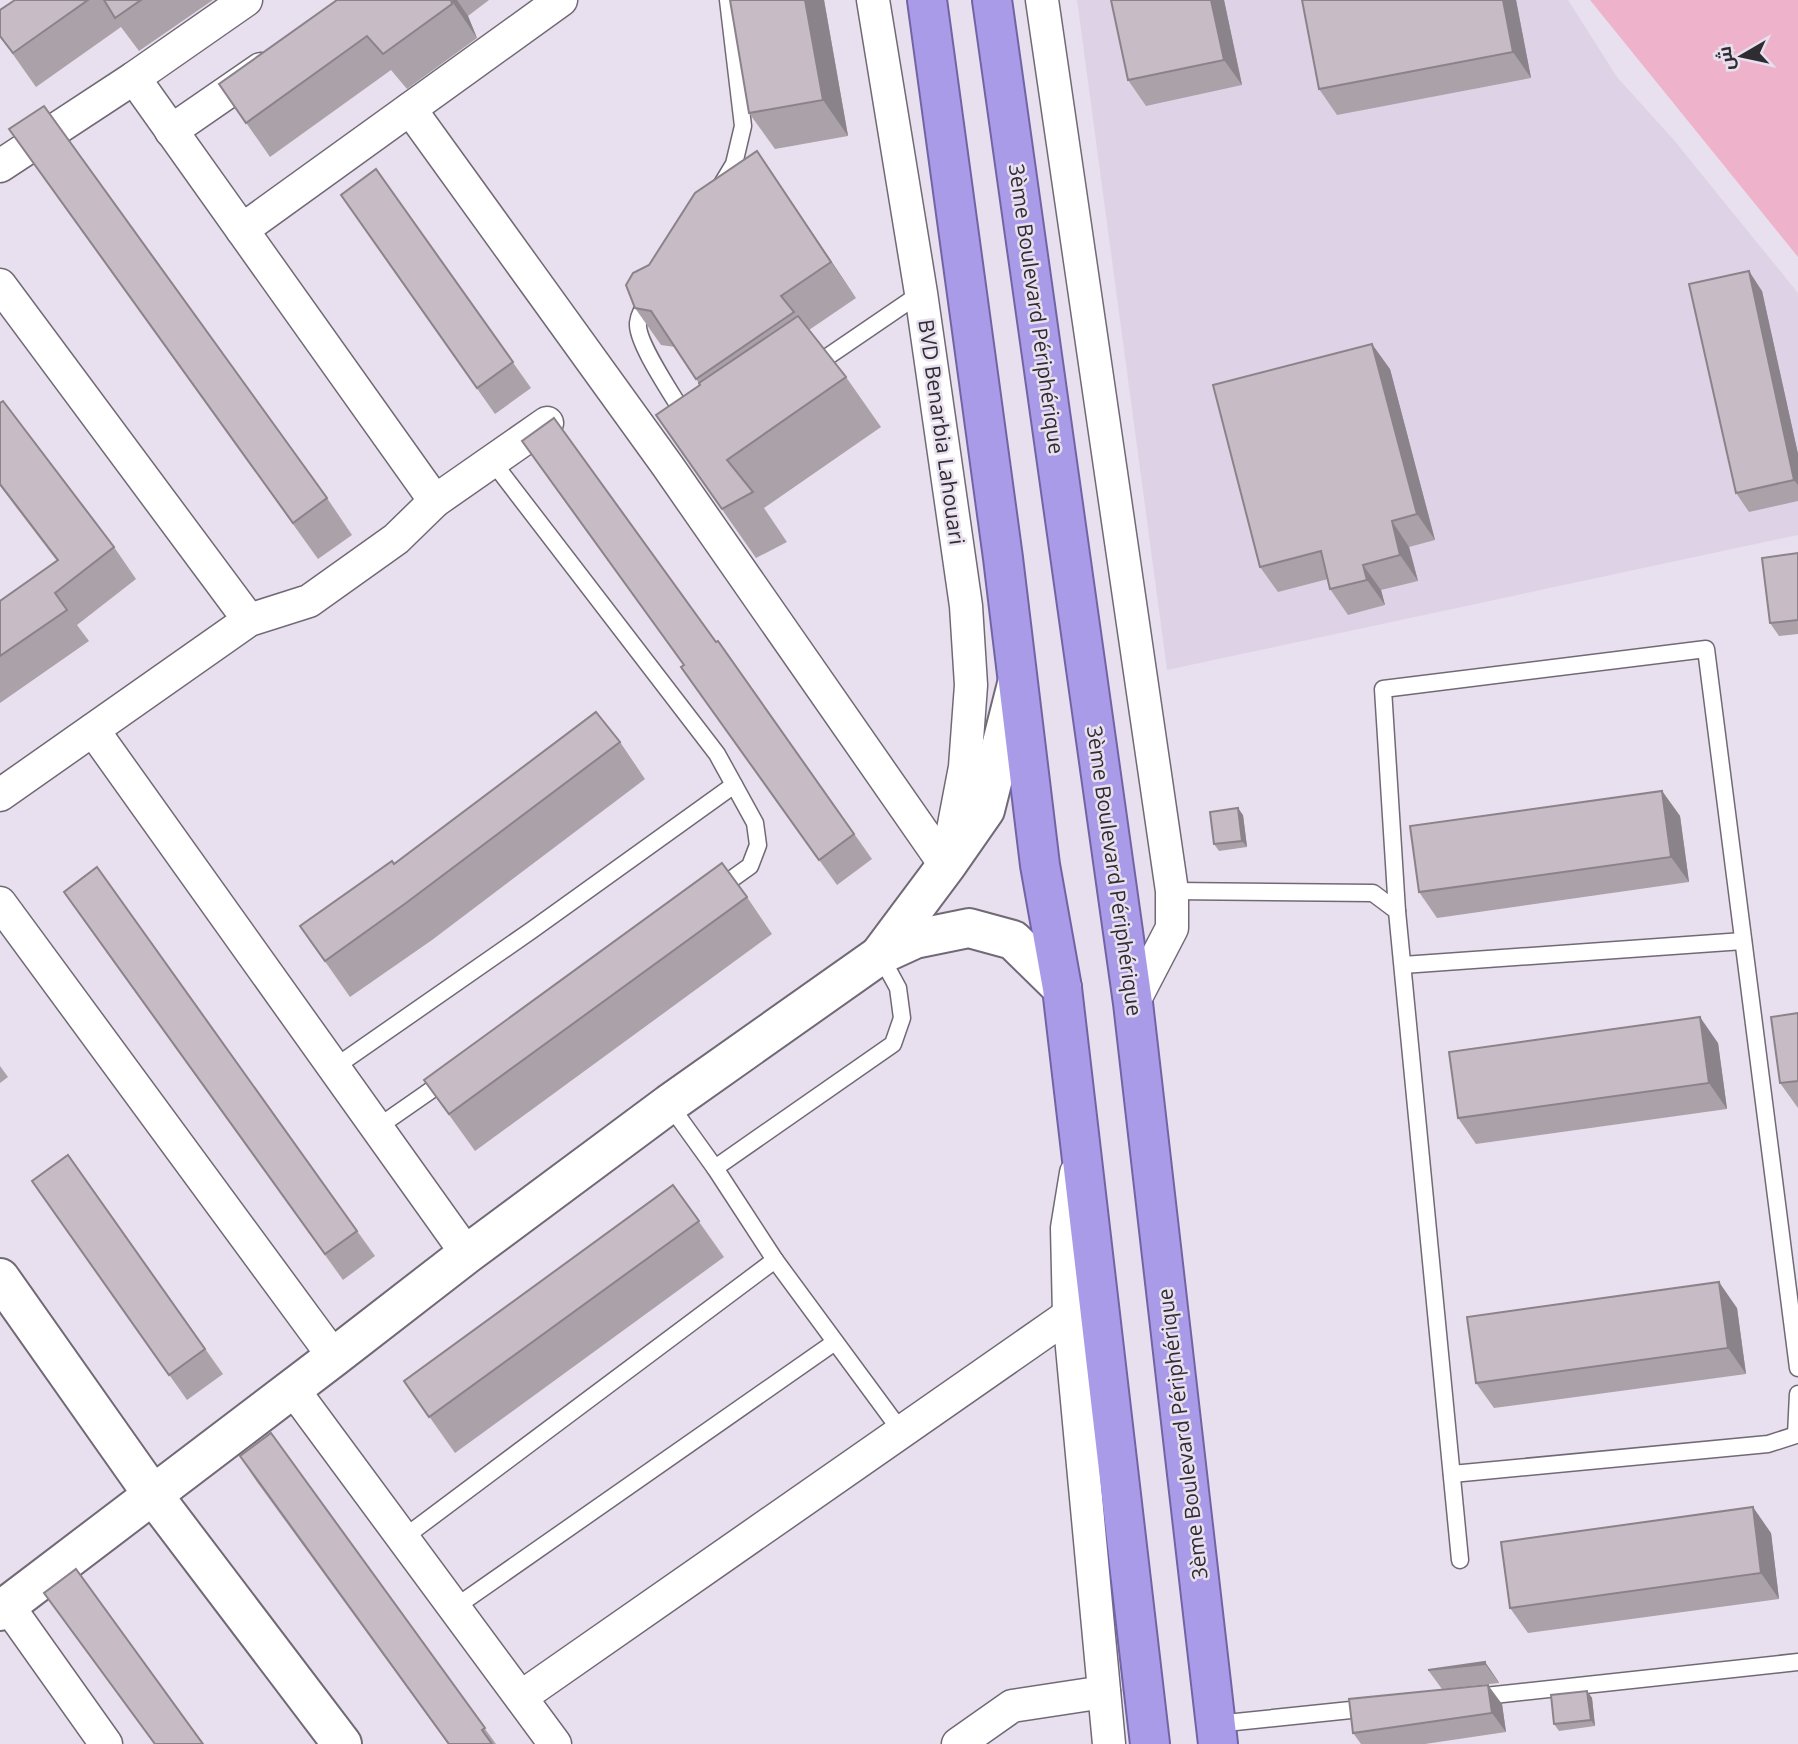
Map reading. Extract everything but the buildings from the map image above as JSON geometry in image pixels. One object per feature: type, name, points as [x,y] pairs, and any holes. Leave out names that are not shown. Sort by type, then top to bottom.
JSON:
[{"type":"highway","points":[[927,0],[1001,544],[1040,864],[1062,988],[1150,1744]]},
{"type":"highway","name":"3ème Boulevard Périphérique","points":[[992,0],[1133,1003],[1217,1734]]},
{"type":"street","points":[[0,166],[246,0]]},
{"type":"street","points":[[242,230],[561,0]]},
{"type":"street","name":"BVD Benarbia Lahouari","points":[[873,0],[921,293],[966,606],[971,685],[965,767],[946,866]]},
{"type":"street","points":[[1042,0],[1172,891],[1172,928],[1133,1003]]},
{"type":"street","points":[[172,131],[282,54]]},
{"type":"street","points":[[134,78],[435,501]]},
{"type":"street","points":[[410,108],[672,461],[946,866]]},
{"type":"street","points":[[0,286],[249,620]]},
{"type":"street","points":[[0,794],[249,620],[309,601],[396,539],[435,501],[547,423]]},
{"type":"street","points":[[880,955],[985,810],[1018,681]]},
{"type":"street","points":[[93,730],[467,1254]]},
{"type":"street","points":[[0,903],[334,1357]]},
{"type":"street","points":[[106,1744],[4,1609],[467,1254],[669,1104],[880,955],[915,939],[969,928],[1013,940],[1062,988]]},
{"type":"street","points":[[1080,1147],[1067,1228],[1069,1314],[1109,1744]]},
{"type":"street","points":[[0,1278],[153,1495],[342,1744]]},
{"type":"street","points":[[521,1697],[1069,1314]]},
{"type":"street","points":[[292,1388],[555,1744]]},
{"type":"street","points":[[958,1744],[1012,1706],[1104,1692]]},
{"type":"lane","points":[[713,198],[734,164],[743,126],[728,0]]},
{"type":"lane","points":[[657,286],[643,309],[638,325],[643,345],[694,432]]},
{"type":"lane","points":[[793,379],[921,293]]},
{"type":"lane","points":[[492,461],[717,754],[755,823],[758,845],[750,866],[705,898]]},
{"type":"lane","points":[[1460,1560],[1398,911],[1383,689],[1706,649],[1798,1368]]},
{"type":"lane","points":[[335,1067],[734,785]]},
{"type":"lane","points":[[1172,891],[1373,893],[1398,911]]},
{"type":"lane","points":[[1403,965],[1743,941]]},
{"type":"lane","points":[[715,1168],[893,1044],[902,1018],[898,988],[880,955]]},
{"type":"lane","points":[[377,1127],[457,1072]]},
{"type":"lane","points":[[669,1104],[775,1260],[901,1431]]},
{"type":"lane","points":[[402,1539],[775,1260]]},
{"type":"lane","points":[[454,1608],[835,1342]]},
{"type":"lane","points":[[1452,1474],[1768,1444],[1796,1435],[1798,1394]]},
{"type":"lane","points":[[1463,1698],[1798,1662]]},
{"type":"lane","points":[[1217,1734],[1381,1707]]},
{"type":"shaded area","points":[[1077,0],[1568,0],[1617,77],[1673,139],[1798,293],[1798,535],[1167,670]]},
{"type":"shaded area","points":[[1590,0],[1798,0],[1798,257]]}]
